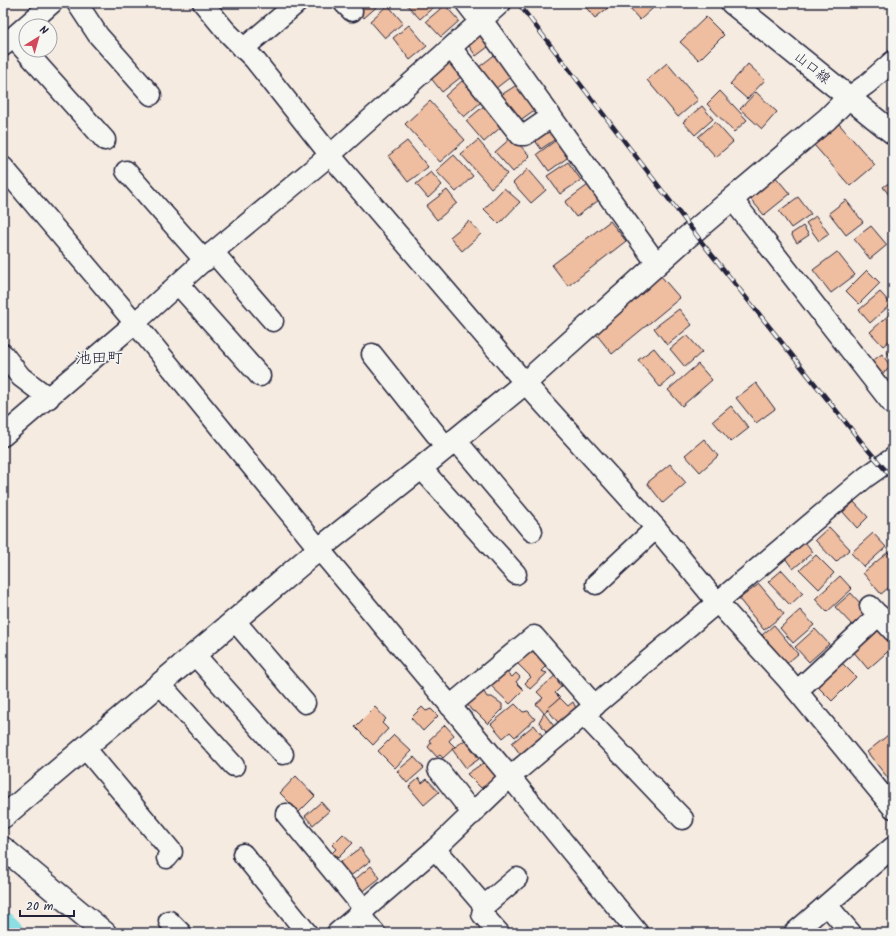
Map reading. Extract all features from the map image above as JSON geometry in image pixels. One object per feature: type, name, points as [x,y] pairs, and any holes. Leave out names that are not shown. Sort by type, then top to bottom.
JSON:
[{"type":"street","points":[[52,3],[8,42],[105,140]]},
{"type":"street","points":[[77,3],[98,35],[151,94]]},
{"type":"street","points":[[202,3],[270,79],[330,155],[525,383],[656,528],[717,602],[797,691],[893,808]]},
{"type":"street","points":[[243,49],[297,3]]},
{"type":"street","points":[[466,3],[481,21],[657,264]]},
{"type":"street","points":[[3,436],[135,323],[209,256],[330,155],[501,3]]},
{"type":"street","name":"山口線","points":[[732,3],[893,133]]},
{"type":"street","points":[[451,48],[520,135],[525,135],[551,117]]},
{"type":"street","points":[[3,817],[319,549],[525,383],[657,264],[827,119],[848,97],[867,84],[893,61]]},
{"type":"street","points":[[3,167],[135,323],[319,549],[510,777],[638,933]]},
{"type":"street","points":[[126,171],[273,322]]},
{"type":"street","points":[[732,200],[893,405]]},
{"type":"street","points":[[178,284],[260,376]]},
{"type":"street","points":[[3,354],[21,377],[49,398]]},
{"type":"street","points":[[372,354],[532,531]]},
{"type":"street","points":[[336,933],[435,849],[510,777],[866,477],[893,458]]},
{"type":"street","points":[[421,468],[516,574]]},
{"type":"street","points":[[596,584],[656,528]]},
{"type":"street","points":[[797,691],[875,611],[893,631]]},
{"type":"street","points":[[235,621],[305,703]]},
{"type":"street","points":[[450,706],[534,636],[590,711],[683,819]]},
{"type":"street","points":[[194,654],[283,754]]},
{"type":"street","points":[[160,684],[234,766]]},
{"type":"street","points":[[85,748],[172,852],[167,858]]},
{"type":"street","points":[[438,769],[473,814]]},
{"type":"street","points":[[286,814],[362,912],[376,933]]},
{"type":"street","points":[[794,933],[893,847]]},
{"type":"street","points":[[3,848],[105,933]]},
{"type":"street","points":[[435,849],[484,906]]},
{"type":"street","points":[[243,854],[307,933]]},
{"type":"street","points":[[499,933],[482,914],[484,906],[517,878]]},
{"type":"street","points":[[827,905],[851,933]]},
{"type":"building","points":[[351,3],[381,3],[364,18]]},
{"type":"building","points":[[410,3],[438,3],[420,19],[407,5]]},
{"type":"building","points":[[582,3],[614,3],[595,18]]},
{"type":"building","points":[[634,3],[649,3],[653,8],[640,20],[629,8]]},
{"type":"building","points":[[388,5],[403,23],[385,38],[370,21]]},
{"type":"building","points":[[445,5],[459,21],[441,37],[426,21]]},
{"type":"building","points":[[706,17],[724,35],[699,60],[680,42]]},
{"type":"building","points":[[409,25],[427,46],[410,60],[393,38]]},
{"type":"building","points":[[479,27],[492,44],[476,56],[464,39]]},
{"type":"building","points":[[497,53],[513,75],[491,92],[475,70]]},
{"type":"building","points":[[445,57],[461,77],[442,92],[426,72]]},
{"type":"building","points":[[667,63],[698,100],[678,117],[647,80]]},
{"type":"building","points":[[748,64],[765,80],[747,99],[730,84]]},
{"type":"building","points":[[462,81],[481,102],[464,117],[445,96]]},
{"type":"building","points":[[523,81],[540,106],[519,121],[501,95]]},
{"type":"building","points":[[720,91],[747,120],[734,132],[707,104]]},
{"type":"building","points":[[756,92],[777,112],[762,129],[740,109]]},
{"type":"building","points":[[430,101],[465,140],[440,162],[405,124]]},
{"type":"building","points":[[484,106],[501,127],[484,142],[466,121]]},
{"type":"building","points":[[702,106],[713,119],[695,135],[683,122]]},
{"type":"building","points":[[550,121],[560,136],[541,149],[531,135]]},
{"type":"building","points":[[715,122],[733,142],[716,157],[698,137]]},
{"type":"building","points":[[839,124],[875,165],[850,186],[814,145]]},
{"type":"building","points":[[562,136],[574,153],[549,171],[537,154]]},
{"type":"building","points":[[512,137],[530,156],[513,172],[495,152]]},
{"type":"building","points":[[478,140],[507,174],[491,188],[461,154]]},
{"type":"building","points":[[407,141],[428,167],[408,182],[388,156]]},
{"type":"building","points":[[454,155],[473,176],[456,192],[436,171]]},
{"type":"building","points":[[568,162],[581,180],[560,194],[547,176]]},
{"type":"building","points":[[528,169],[546,190],[531,203],[513,183]]},
{"type":"building","points":[[431,172],[442,185],[428,198],[416,184]]},
{"type":"building","points":[[774,175],[790,194],[764,215],[748,196]]},
{"type":"building","points":[[893,180],[893,200],[883,187]]},
{"type":"building","points":[[588,185],[599,200],[576,217],[565,202]]},
{"type":"building","points":[[504,188],[520,202],[499,224],[484,209]]},
{"type":"building","points":[[447,190],[457,203],[437,220],[426,206]]},
{"type":"building","points":[[798,197],[811,214],[791,228],[779,211]]},
{"type":"building","points":[[846,200],[863,222],[846,235],[829,213]]},
{"type":"building","points":[[816,216],[829,234],[819,241],[806,223]]},
{"type":"building","points":[[469,221],[481,234],[462,251],[450,237]]},
{"type":"building","points":[[610,221],[626,241],[568,286],[552,265]]},
{"type":"building","points":[[803,226],[809,235],[797,243],[791,234]]},
{"type":"building","points":[[871,226],[887,245],[870,259],[854,239]]},
{"type":"building","points":[[837,252],[855,275],[831,293],[813,270]]},
{"type":"building","points":[[867,270],[880,283],[859,304],[846,291]]},
{"type":"building","points":[[660,275],[680,298],[612,354],[593,330]]},
{"type":"building","points":[[880,292],[891,304],[870,323],[859,310]]},
{"type":"building","points":[[679,309],[692,325],[667,345],[654,328]]},
{"type":"building","points":[[893,311],[893,338],[883,346],[870,332]]},
{"type":"building","points":[[687,335],[702,352],[685,367],[670,349]]},
{"type":"building","points":[[893,345],[893,359],[886,351]]},
{"type":"building","points":[[654,348],[675,374],[660,387],[638,360]]},
{"type":"building","points":[[882,354],[891,367],[880,375],[871,362]]},
{"type":"building","points":[[698,364],[712,380],[682,406],[668,390]]},
{"type":"building","points":[[756,383],[775,409],[756,423],[736,398]]},
{"type":"building","points":[[731,406],[749,428],[731,442],[713,421]]},
{"type":"building","points":[[704,439],[718,456],[700,472],[685,455]]},
{"type":"building","points":[[670,464],[686,483],[663,503],[647,483]]},
{"type":"building","points":[[854,502],[868,517],[857,528],[843,512]]},
{"type":"building","points":[[829,527],[850,549],[836,562],[815,540]]},
{"type":"building","points":[[873,533],[886,547],[864,567],[851,553]]},
{"type":"building","points":[[805,542],[813,552],[793,569],[785,558]]},
{"type":"building","points":[[888,552],[893,558],[893,584],[881,594],[863,573]]},
{"type":"building","points":[[816,555],[834,573],[819,589],[800,570]]},
{"type":"building","points":[[782,570],[803,593],[790,605],[768,582]]},
{"type":"building","points":[[840,576],[852,589],[827,612],[815,599]]},
{"type":"building","points":[[759,584],[784,614],[764,630],[739,599]]},
{"type":"building","points":[[851,593],[869,613],[854,627],[835,607]]},
{"type":"building","points":[[800,610],[814,625],[793,643],[780,628]]},
{"type":"building","points":[[774,625],[798,654],[786,664],[762,635]]},
{"type":"building","points":[[878,628],[893,647],[868,669],[852,650]]},
{"type":"building","points":[[815,629],[829,644],[809,662],[795,647]]},
{"type":"building","points":[[530,646],[548,664],[541,671],[547,673],[530,689],[525,683],[531,677],[515,661]]},
{"type":"building","points":[[840,661],[856,677],[832,701],[816,685]]},
{"type":"building","points":[[502,668],[512,677],[516,673],[520,677],[516,682],[524,690],[510,704],[488,683]]},
{"type":"building","points":[[558,673],[558,683],[562,686],[555,693],[560,698],[544,713],[536,704],[543,698],[537,692]]},
{"type":"building","points":[[482,689],[487,697],[492,697],[502,704],[502,710],[488,724],[476,712],[472,711],[467,704],[478,696],[476,693]]},
{"type":"building","points":[[560,698],[568,706],[573,702],[578,712],[561,726],[547,709]]},
{"type":"building","points":[[515,704],[523,712],[528,711],[535,719],[515,737],[510,732],[503,738],[491,724]]},
{"type":"building","points":[[375,707],[386,719],[382,723],[388,729],[373,745],[355,727]]},
{"type":"building","points":[[422,707],[426,711],[431,709],[438,716],[423,731],[411,718]]},
{"type":"building","points":[[544,713],[556,729],[549,735],[539,722]]},
{"type":"building","points":[[445,725],[454,735],[449,741],[455,747],[443,758],[440,755],[437,757],[428,747],[431,743],[429,740]]},
{"type":"building","points":[[534,725],[545,739],[523,758],[512,743]]},
{"type":"building","points":[[893,731],[893,780],[891,782],[867,752]]},
{"type":"building","points":[[394,735],[411,751],[395,768],[378,751]]},
{"type":"building","points":[[465,740],[479,759],[466,768],[452,749]]},
{"type":"building","points":[[414,757],[424,768],[407,783],[397,771]]},
{"type":"building","points":[[483,763],[498,778],[481,788],[467,774]]},
{"type":"building","points":[[296,776],[315,796],[299,812],[280,793]]},
{"type":"building","points":[[419,778],[422,783],[427,779],[439,792],[424,805],[409,787]]},
{"type":"building","points":[[321,802],[329,811],[313,825],[305,816]]},
{"type":"building","points":[[343,834],[353,843],[338,858],[332,853],[336,849],[332,845]]},
{"type":"building","points":[[360,848],[370,861],[349,877],[338,864]]},
{"type":"building","points":[[371,866],[380,878],[361,893],[352,882]]},
{"type":"waterway","points":[[3,929],[7,933]]},
{"type":"railway","points":[[518,3],[704,245],[863,444],[893,479]]},
{"type":"district","name":"池田町","points":[[99,358]]}]
